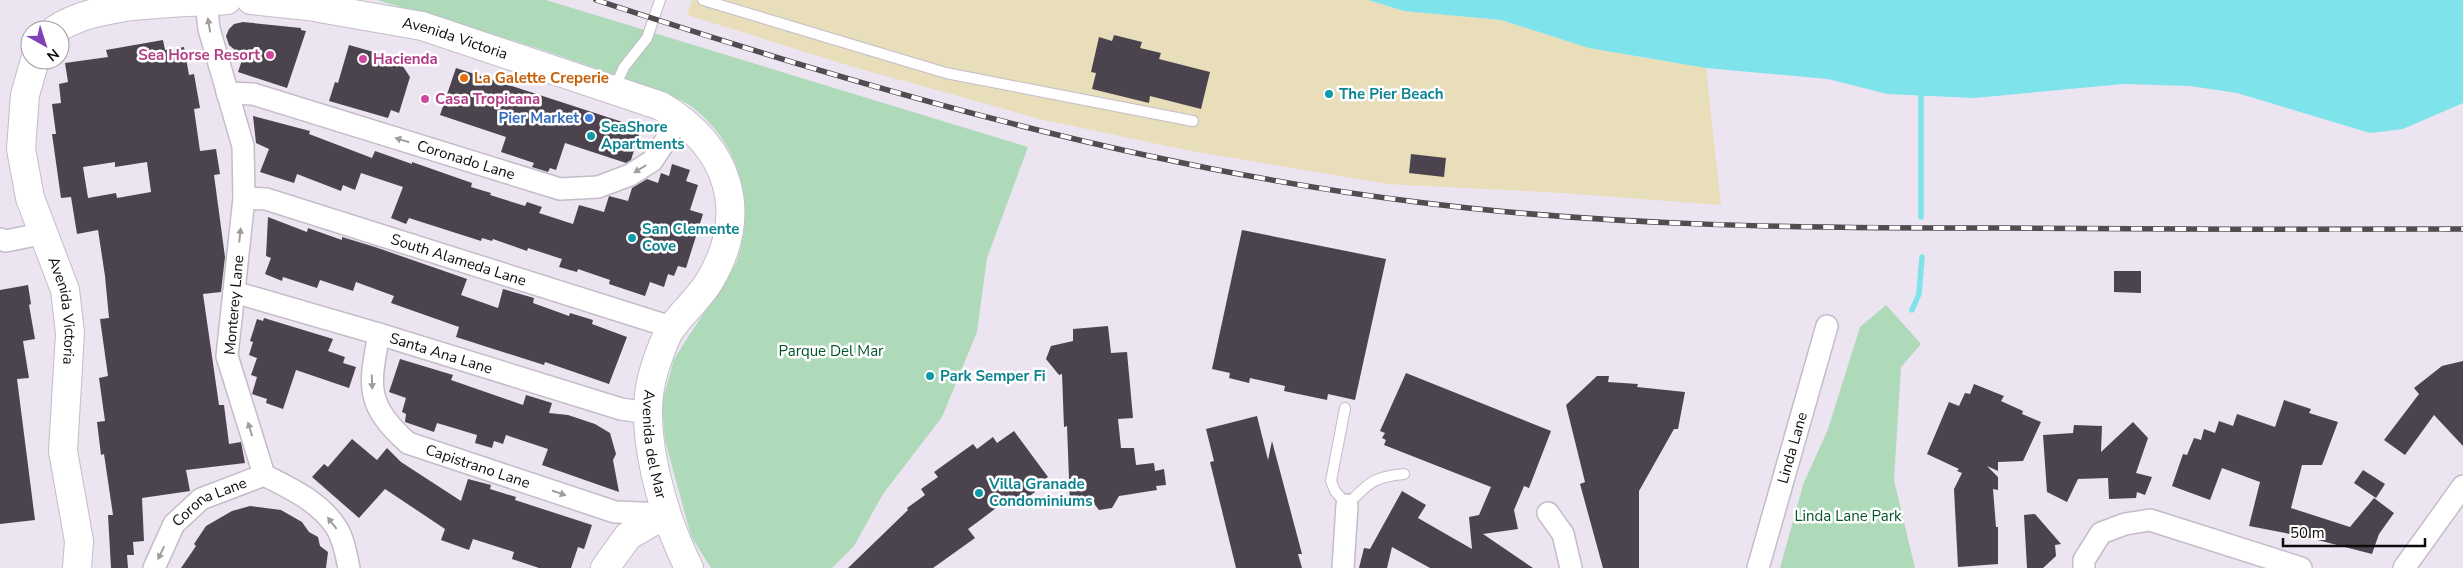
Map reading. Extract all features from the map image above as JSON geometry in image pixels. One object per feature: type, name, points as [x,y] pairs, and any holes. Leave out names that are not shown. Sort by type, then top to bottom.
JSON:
[{"type":"main road","name":"Avenida Victoria","points":[[251,0],[308,6],[422,26],[661,106],[677,116]]},
{"type":"main road","points":[[69,20],[102,10],[217,1]]},
{"type":"main road","name":"Avenida Victoria","points":[[32,70],[25,95],[21,149],[30,198],[45,233],[65,290],[70,333],[63,451],[79,541],[77,568]]},
{"type":"main road","name":"Avenida del Mar","points":[[677,116],[700,136],[721,165],[729,197],[730,227],[721,261],[708,284],[671,327],[652,378],[648,412],[655,469],[666,514],[689,568]]},
{"type":"main road","points":[[606,568],[628,536],[666,514]]},
{"type":"street","name":"Monterey Lane","points":[[217,1],[209,29],[242,146],[244,198],[227,356],[264,475]]},
{"type":"street","name":"Coronado Lane","points":[[227,93],[253,94],[560,189],[598,187],[630,175],[652,161],[668,137],[677,116]]},
{"type":"street","name":"South Alameda Lane","points":[[244,198],[266,199],[671,327]]},
{"type":"street","points":[[0,238],[6,241],[45,233]]},
{"type":"street","name":"Santa Ana Lane","points":[[234,292],[379,334],[621,410],[648,412]]},
{"type":"street","name":"Linda Lane","points":[[1758,568],[1827,326]]},
{"type":"street","name":"Capistrano Lane","points":[[379,334],[372,369],[373,396],[387,424],[408,443],[615,512],[666,514]]},
{"type":"street","points":[[264,475],[294,490],[324,512],[337,528],[349,568]]},
{"type":"street","name":"Corona Lane","points":[[154,568],[174,524],[201,499],[264,475]]},
{"type":"street","points":[[2404,568],[2463,486]]},
{"type":"street","points":[[1343,568],[1347,505]]},
{"type":"street","points":[[1548,513],[1563,534],[1571,568]]},
{"type":"street","points":[[2084,568],[2084,560],[2101,533],[2125,524],[2150,520],[2301,568]]},
{"type":"lane","points":[[614,90],[624,67],[647,38],[660,0]]},
{"type":"lane","points":[[703,0],[946,73],[1193,121]]},
{"type":"lane","points":[[1346,408],[1331,481],[1335,491],[1347,505],[1368,485],[1382,476],[1404,474]]},
{"type":"green space","name":"Parque Del Mar","points":[[377,0],[546,0],[1028,147],[987,258],[977,332],[942,417],[883,494],[854,546],[832,568],[711,568],[691,536],[665,440],[662,403],[674,359],[736,263],[742,242],[745,220],[740,178],[733,157],[709,122],[687,103],[666,94],[573,60]]},
{"type":"green space","name":"Linda Lane Park","points":[[1886,305],[1921,344],[1901,367],[1894,480],[1915,568],[1780,568],[1803,485],[1828,429],[1860,327]]},
{"type":"sand","name":"The Pier Beach","points":[[692,0],[1367,0],[1404,11],[1501,20],[1589,48],[1706,68],[1721,205],[1563,193],[1388,184],[1191,151],[1044,120],[850,66],[687,15]]},
{"type":"water","points":[[1368,0],[2463,0],[2463,103],[2403,129],[2370,133],[2237,93],[2190,86],[2124,84],[1974,98],[1887,94],[1828,79],[1706,68],[1589,48],[1501,20],[1404,11]]},
{"type":"building","name":"Sea Horse Resort","points":[[243,22],[301,28],[301,30],[306,31],[287,88],[238,72],[243,57],[229,45],[226,36],[234,24]]},
{"type":"building","points":[[1114,35],[1142,42],[1140,48],[1161,53],[1159,59],[1210,72],[1201,109],[1150,96],[1149,103],[1092,89],[1096,73],[1091,72],[1099,37],[1112,41]]},
{"type":"building","points":[[163,40],[165,50],[184,47],[189,75],[194,74],[200,108],[194,109],[200,151],[216,149],[220,174],[214,175],[225,257],[221,292],[203,294],[219,405],[224,405],[229,444],[241,442],[245,463],[186,470],[190,491],[142,498],[144,541],[133,542],[134,555],[127,555],[128,568],[111,568],[108,515],[113,515],[104,454],[101,455],[97,422],[105,421],[99,378],[108,376],[100,319],[109,318],[98,230],[77,234],[71,197],[61,198],[52,134],[56,134],[52,104],[61,103],[59,84],[68,82],[66,70],[70,70],[70,62],[108,57],[106,50]],"holes":[[[115,162],[115,167],[147,162],[151,192],[117,198],[116,193],[88,198],[83,167]]]},
{"type":"building","points":[[349,45],[398,59],[410,77],[399,113],[391,110],[388,118],[329,101],[335,82],[338,83]]},
{"type":"building","points":[[456,68],[641,128],[631,160],[626,163],[565,143],[556,170],[550,168],[548,172],[532,167],[534,163],[501,152],[506,137],[440,115]]},
{"type":"building","points":[[253,116],[310,131],[309,134],[372,158],[375,151],[412,164],[412,162],[472,183],[471,187],[491,193],[490,195],[525,206],[527,202],[542,207],[539,213],[573,224],[579,205],[604,212],[609,196],[628,201],[632,188],[647,179],[658,183],[661,173],[669,176],[672,164],[690,170],[686,181],[698,185],[690,210],[703,214],[686,268],[678,266],[674,276],[668,274],[664,287],[650,282],[645,296],[609,284],[610,280],[578,269],[577,272],[559,267],[562,259],[528,248],[527,251],[493,239],[492,241],[482,238],[481,241],[409,218],[406,224],[391,218],[403,187],[361,173],[355,190],[343,185],[341,191],[297,174],[294,183],[260,172],[269,149],[256,143]]},
{"type":"building","points":[[1411,154],[1446,158],[1444,177],[1409,173]]},
{"type":"building","points":[[268,217],[307,232],[308,228],[342,240],[342,237],[375,247],[467,279],[461,295],[498,308],[503,289],[534,298],[533,303],[569,316],[570,313],[593,320],[592,324],[627,337],[609,384],[545,362],[544,365],[456,337],[459,327],[391,303],[394,296],[356,282],[353,291],[320,280],[317,288],[283,277],[282,281],[265,274],[271,258],[266,256]]},
{"type":"building","points":[[1242,230],[1386,259],[1355,400],[1328,394],[1327,400],[1284,391],[1285,386],[1250,378],[1249,383],[1229,378],[1230,373],[1212,369]]},
{"type":"building","points":[[2114,271],[2141,271],[2141,293],[2114,292]]},
{"type":"building","points":[[28,285],[31,304],[29,305],[35,339],[23,341],[29,378],[17,379],[35,520],[0,524],[0,290]]},
{"type":"building","points":[[264,318],[333,339],[328,351],[345,357],[343,363],[356,367],[349,388],[296,370],[283,409],[266,403],[267,399],[252,394],[257,377],[251,375],[257,358],[249,355],[253,342],[250,341],[257,319],[263,321]]},
{"type":"building","points":[[1108,326],[1111,353],[1127,352],[1133,418],[1118,419],[1121,448],[1134,448],[1136,465],[1154,463],[1155,471],[1164,469],[1166,485],[1156,486],[1157,490],[1119,496],[1112,508],[1099,510],[1092,501],[1070,505],[1067,426],[1064,427],[1062,374],[1059,375],[1046,359],[1051,346],[1073,341],[1073,329]]},
{"type":"building","points":[[400,359],[453,375],[451,380],[523,405],[526,395],[552,403],[549,413],[568,415],[595,424],[610,433],[616,454],[613,460],[619,492],[542,465],[548,449],[506,435],[503,444],[494,441],[492,448],[475,443],[477,435],[437,423],[434,432],[405,422],[406,414],[402,412],[406,398],[389,392]]},
{"type":"building","points":[[2463,361],[2463,446],[2434,415],[2405,455],[2384,440],[2419,394],[2414,388],[2442,366]]},
{"type":"building","points":[[1406,373],[1551,431],[1529,488],[1524,486],[1514,510],[1518,529],[1483,534],[1533,568],[1430,568],[1392,547],[1387,568],[1359,568],[1364,548],[1370,549],[1402,491],[1426,505],[1418,518],[1472,549],[1469,517],[1479,515],[1491,487],[1384,445],[1386,440],[1382,438],[1385,433],[1380,431]]},
{"type":"building","points":[[1597,376],[1609,376],[1608,382],[1638,384],[1637,387],[1685,392],[1678,429],[1674,429],[1639,491],[1639,568],[1603,568],[1580,484],[1585,482],[1566,405]]},
{"type":"building","points":[[1974,384],[2004,396],[2001,401],[2023,411],[2022,414],[2041,422],[2023,461],[1998,462],[1998,471],[1987,466],[1998,477],[1998,490],[1993,489],[1996,527],[1998,527],[1998,564],[1958,567],[1954,489],[1962,473],[1957,471],[1959,469],[1927,454],[1949,402],[1959,406],[1965,393],[1970,394]]},
{"type":"building","points":[[2284,400],[2311,409],[2309,413],[2338,422],[2322,465],[2302,465],[2291,508],[2350,527],[2374,498],[2394,513],[2379,534],[2372,554],[2306,537],[2249,526],[2260,482],[2222,468],[2210,500],[2172,486],[2183,454],[2187,455],[2194,438],[2201,440],[2204,429],[2215,433],[2219,421],[2233,426],[2237,414],[2275,427]]},
{"type":"building","points":[[1257,416],[1268,460],[1272,441],[1302,554],[1298,554],[1302,568],[1236,568],[1210,462],[1214,461],[1206,429]]},
{"type":"building","points":[[2133,422],[2148,438],[2136,473],[2152,477],[2145,495],[2137,492],[2136,498],[2109,499],[2108,478],[2078,479],[2067,502],[2047,492],[2043,435],[2073,433],[2074,425],[2102,426],[2101,452]]},
{"type":"building","name":"Villa Granade Condominiums","points":[[1014,431],[1048,477],[1032,488],[1035,492],[1019,504],[1015,498],[1006,504],[1004,502],[968,529],[975,538],[933,568],[848,568],[908,510],[907,508],[925,495],[921,489],[938,477],[934,472],[973,444],[977,449],[993,437],[997,443]]},
{"type":"building","points":[[352,439],[377,460],[387,448],[401,462],[461,501],[468,479],[491,485],[490,489],[516,497],[515,500],[592,525],[584,549],[578,547],[571,568],[539,568],[512,559],[514,552],[473,539],[469,550],[441,540],[445,529],[385,489],[359,518],[312,477],[324,464],[328,467]]},
{"type":"building","points":[[2363,470],[2385,484],[2376,498],[2354,483]]},
{"type":"building","points":[[250,506],[281,510],[302,522],[309,532],[318,537],[320,546],[328,552],[326,568],[181,568],[196,546],[194,544],[206,526],[232,511]]},
{"type":"building","points":[[2035,514],[2061,544],[2055,545],[2056,556],[2043,568],[2027,568],[2024,515]]},
{"type":"waterway","points":[[1921,95],[1921,217]]},
{"type":"waterway","points":[[1912,310],[1919,294],[1922,257]]},
{"type":"railway","points":[[596,0],[798,64],[1002,121],[1104,146],[1208,168],[1312,187],[1417,202],[1564,217],[1785,226],[2463,229]]},
{"type":"place","name":"Sea Horse Resort","points":[[270,55]]},
{"type":"place","name":"Hacienda","points":[[363,59]]},
{"type":"place","name":"La Galette Creperie","points":[[464,78]]},
{"type":"place","name":"The Pier Beach","points":[[1329,94]]},
{"type":"place","name":"Casa Tropicana","points":[[425,99]]},
{"type":"place","name":"Pier Market","points":[[589,118]]},
{"type":"place","name":"SeaShore Apartments","points":[[591,136]]},
{"type":"place","name":"San Clemente Cove","points":[[632,238]]},
{"type":"place","name":"Park Semper Fi","points":[[930,376]]},
{"type":"place","name":"Villa Granade Condominiums","points":[[979,493]]}]
